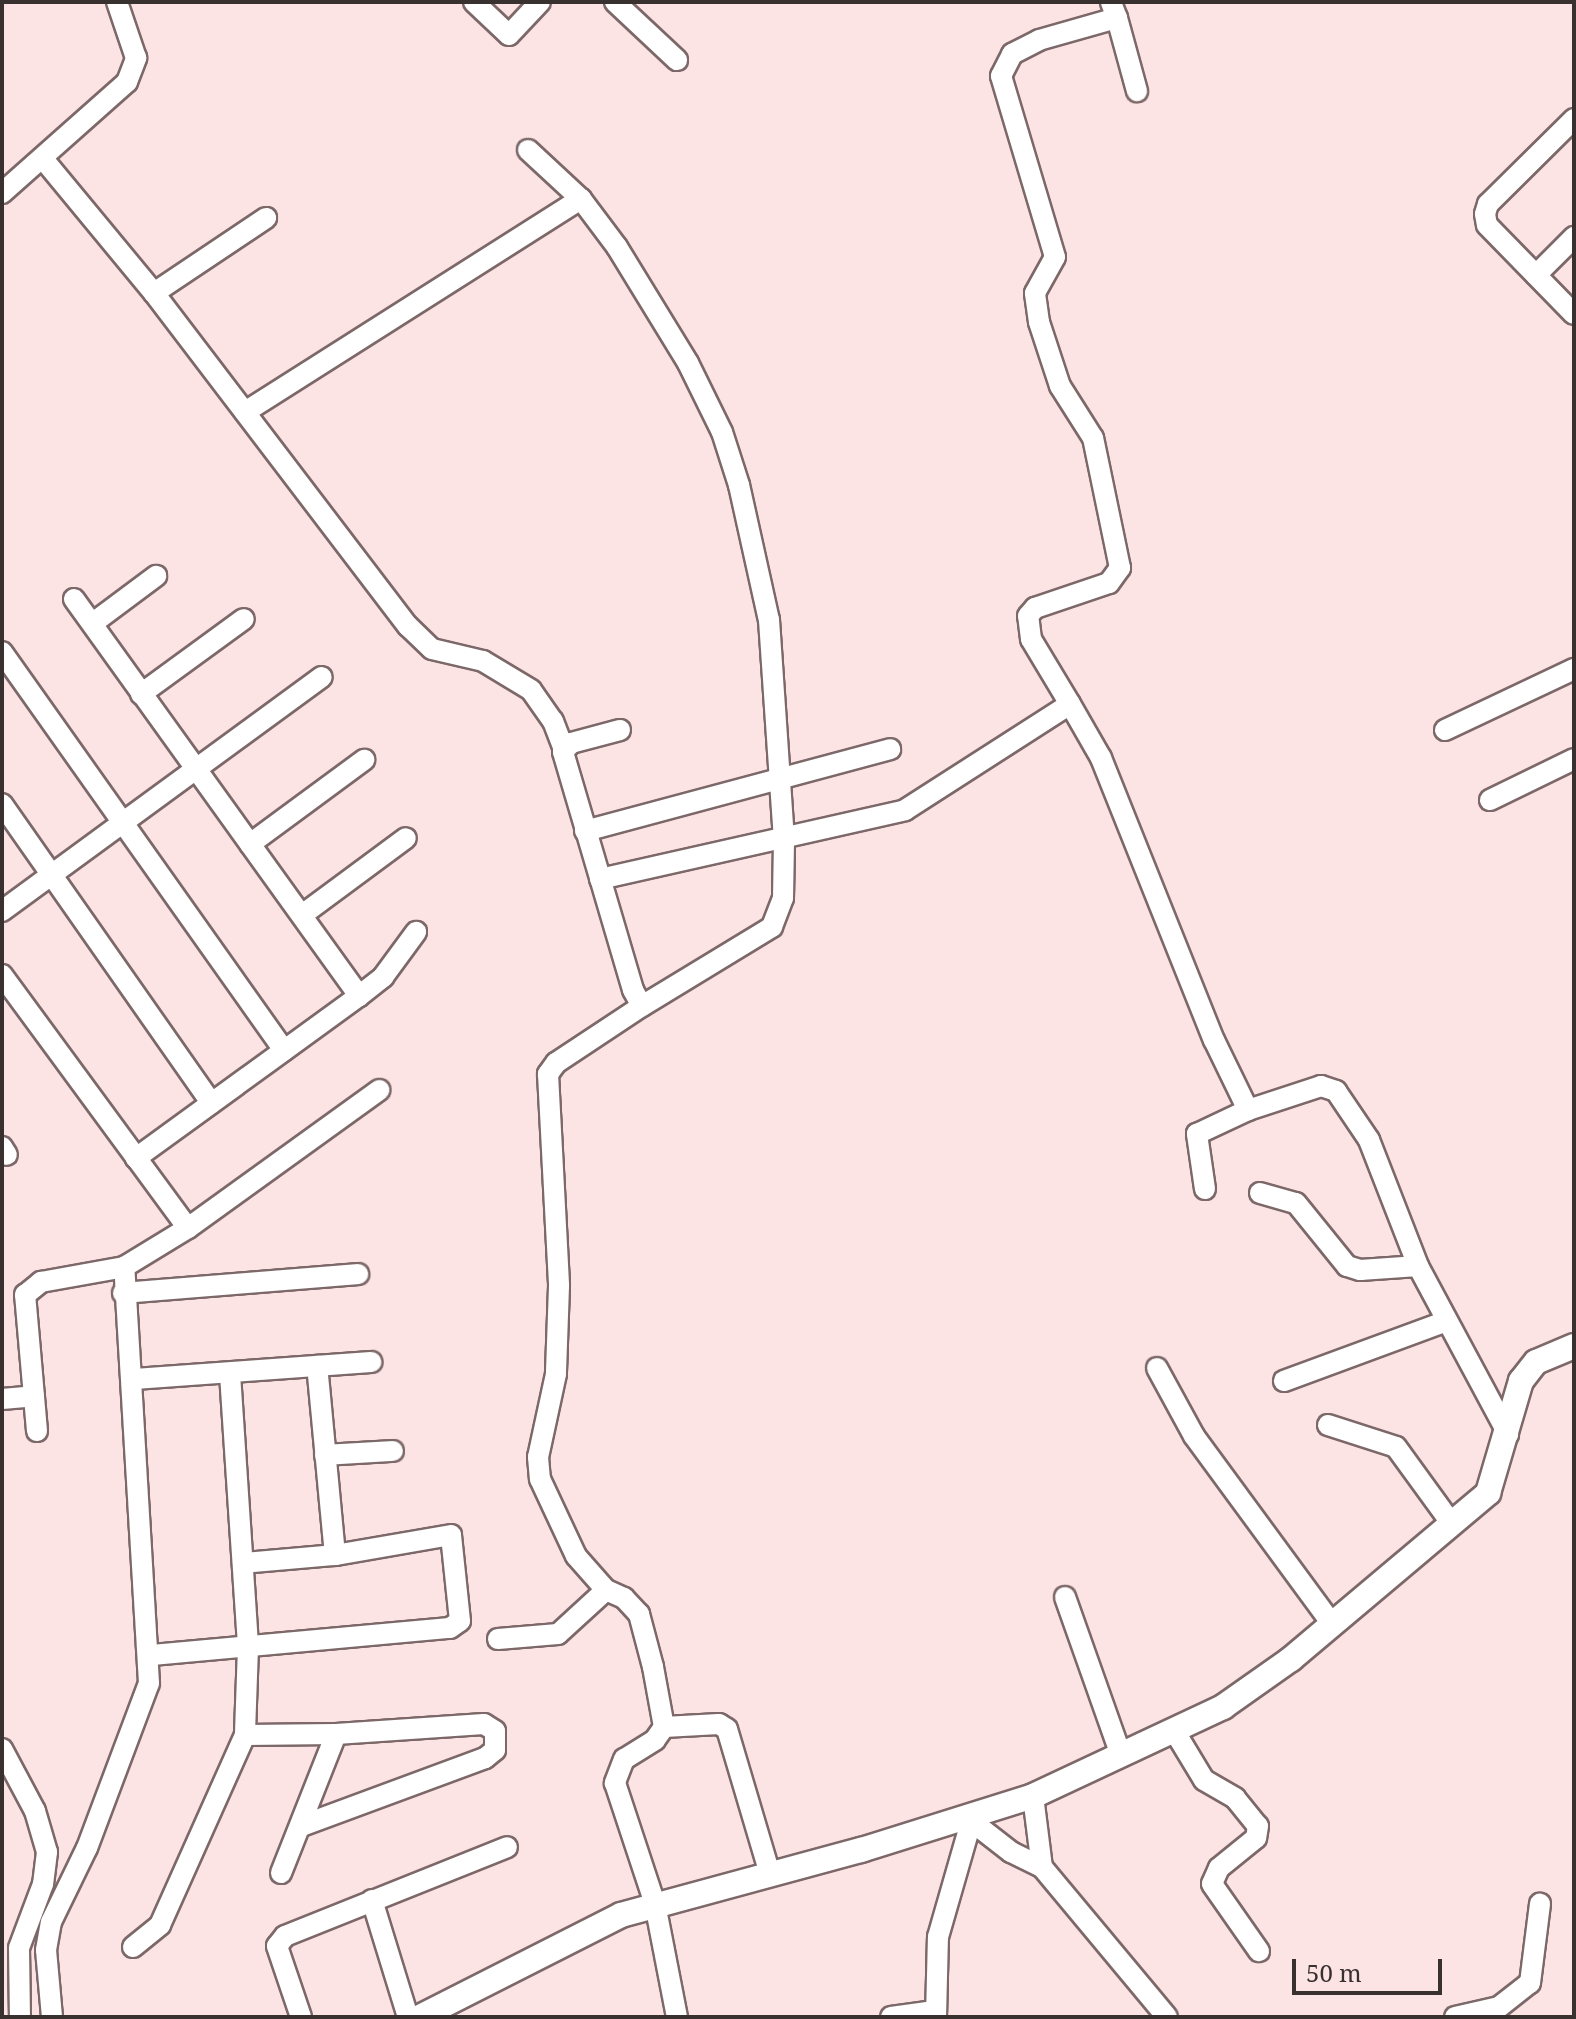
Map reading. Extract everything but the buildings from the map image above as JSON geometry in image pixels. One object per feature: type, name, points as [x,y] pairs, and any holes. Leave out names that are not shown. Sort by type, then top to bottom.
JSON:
[{"type":"street","points":[[2,193],[103,107],[134,70],[134,42],[117,2]]},
{"type":"street","points":[[474,2],[509,35],[540,2]]},
{"type":"street","points":[[615,2],[677,60]]},
{"type":"street","points":[[1137,91],[1114,10],[1012,54],[1001,76],[1055,257],[1035,293],[1039,322],[1060,386],[1093,438],[1120,568],[1109,583],[1035,608],[1028,616],[1031,639],[1101,758],[1214,1040],[1248,1110]]},
{"type":"street","points":[[1574,119],[1488,204],[1485,214],[1487,225],[1574,314]]},
{"type":"street","points":[[528,150],[581,199],[617,247],[688,363],[722,432],[769,620],[771,690],[782,779],[783,898],[772,927],[642,1006],[556,1063],[548,1074],[559,1286],[556,1374],[538,1464],[576,1556],[606,1590],[624,1598],[639,1614],[664,1727],[655,1740],[624,1759],[615,1780],[655,1904],[677,2017]]},
{"type":"street","points":[[44,160],[154,293],[427,646],[483,661],[518,680],[553,721],[564,749],[633,990],[642,1006]]},
{"type":"street","points":[[245,412],[581,199]]},
{"type":"street","points":[[154,293],[266,218]]},
{"type":"street","points":[[1536,275],[1574,237]]},
{"type":"street","points":[[93,623],[156,576]]},
{"type":"street","points":[[74,599],[359,996]]},
{"type":"street","points":[[141,694],[244,619]]},
{"type":"street","points":[[2,652],[284,1050]]},
{"type":"street","points":[[1445,730],[1574,669]]},
{"type":"street","points":[[2,911],[54,876],[322,677]]},
{"type":"street","points":[[600,879],[731,847],[784,841],[905,810],[1070,704]]},
{"type":"street","points":[[564,749],[620,730]]},
{"type":"street","points":[[585,831],[890,749]]},
{"type":"street","points":[[1490,800],[1574,759]]},
{"type":"street","points":[[250,844],[364,760]]},
{"type":"street","points":[[2,804],[211,1103]]},
{"type":"street","points":[[302,915],[406,838]]},
{"type":"street","points":[[136,1158],[383,977],[416,932]]},
{"type":"street","points":[[2,975],[188,1228]]},
{"type":"street","points":[[1205,1189],[1197,1134],[1248,1110],[1321,1086],[1336,1091],[1369,1140],[1418,1266],[1444,1322],[1508,1434]]},
{"type":"street","points":[[37,1431],[25,1295],[32,1286],[124,1267],[188,1228],[379,1090]]},
{"type":"street","points":[[1260,1193],[1296,1203],[1347,1266],[1369,1270],[1418,1266]]},
{"type":"street","points":[[52,2017],[47,1935],[146,1702],[152,1655],[134,1379],[123,1293],[124,1267]]},
{"type":"street","points":[[123,1293],[358,1274]]},
{"type":"street","points":[[1284,1381],[1444,1322]]},
{"type":"street","points":[[420,2017],[471,1995],[596,1926],[655,1904],[968,1820],[1033,1796],[1175,1732],[1253,1688],[1488,1493],[1508,1434],[1516,1394],[1527,1370],[1574,1346]]},
{"type":"street","points":[[134,1379],[371,1362]]},
{"type":"street","points":[[317,1366],[335,1555]]},
{"type":"street","points":[[1157,1368],[1194,1436],[1332,1624]]},
{"type":"street","points":[[133,1947],[160,1925],[245,1735],[248,1647],[230,1374]]},
{"type":"street","points":[[2,1399],[34,1396]]},
{"type":"street","points":[[1328,1425],[1396,1447],[1452,1524]]},
{"type":"street","points":[[325,1455],[393,1451]]},
{"type":"street","points":[[152,1655],[450,1628],[460,1621],[451,1535],[335,1555],[243,1563]]},
{"type":"street","points":[[498,1639],[558,1634],[606,1590]]},
{"type":"street","points":[[1065,1597],[1121,1755]]},
{"type":"street","points":[[245,1735],[336,1734],[484,1724],[493,1727],[497,1746],[485,1758],[301,1826]]},
{"type":"street","points":[[664,1727],[719,1724],[727,1729],[770,1874]]},
{"type":"street","points":[[1175,1732],[1204,1780],[1235,1798],[1258,1826],[1256,1838],[1219,1868],[1212,1884],[1259,1951]]},
{"type":"street","points":[[281,1873],[336,1734]]},
{"type":"street","points":[[2,1749],[35,1811],[47,1852],[43,1884],[19,1948],[20,2017]]},
{"type":"street","points":[[1033,1796],[1042,1867]]},
{"type":"street","points":[[968,1820],[1011,1852],[1042,1867],[1167,2017]]},
{"type":"street","points":[[891,2017],[936,2014],[938,1937],[968,1820]]},
{"type":"street","points":[[301,2017],[277,1946],[292,1932],[507,1847]]},
{"type":"street","points":[[372,1900],[408,2017]]},
{"type":"street","points":[[1455,2017],[1499,2007],[1530,1983],[1540,1904]]}]
